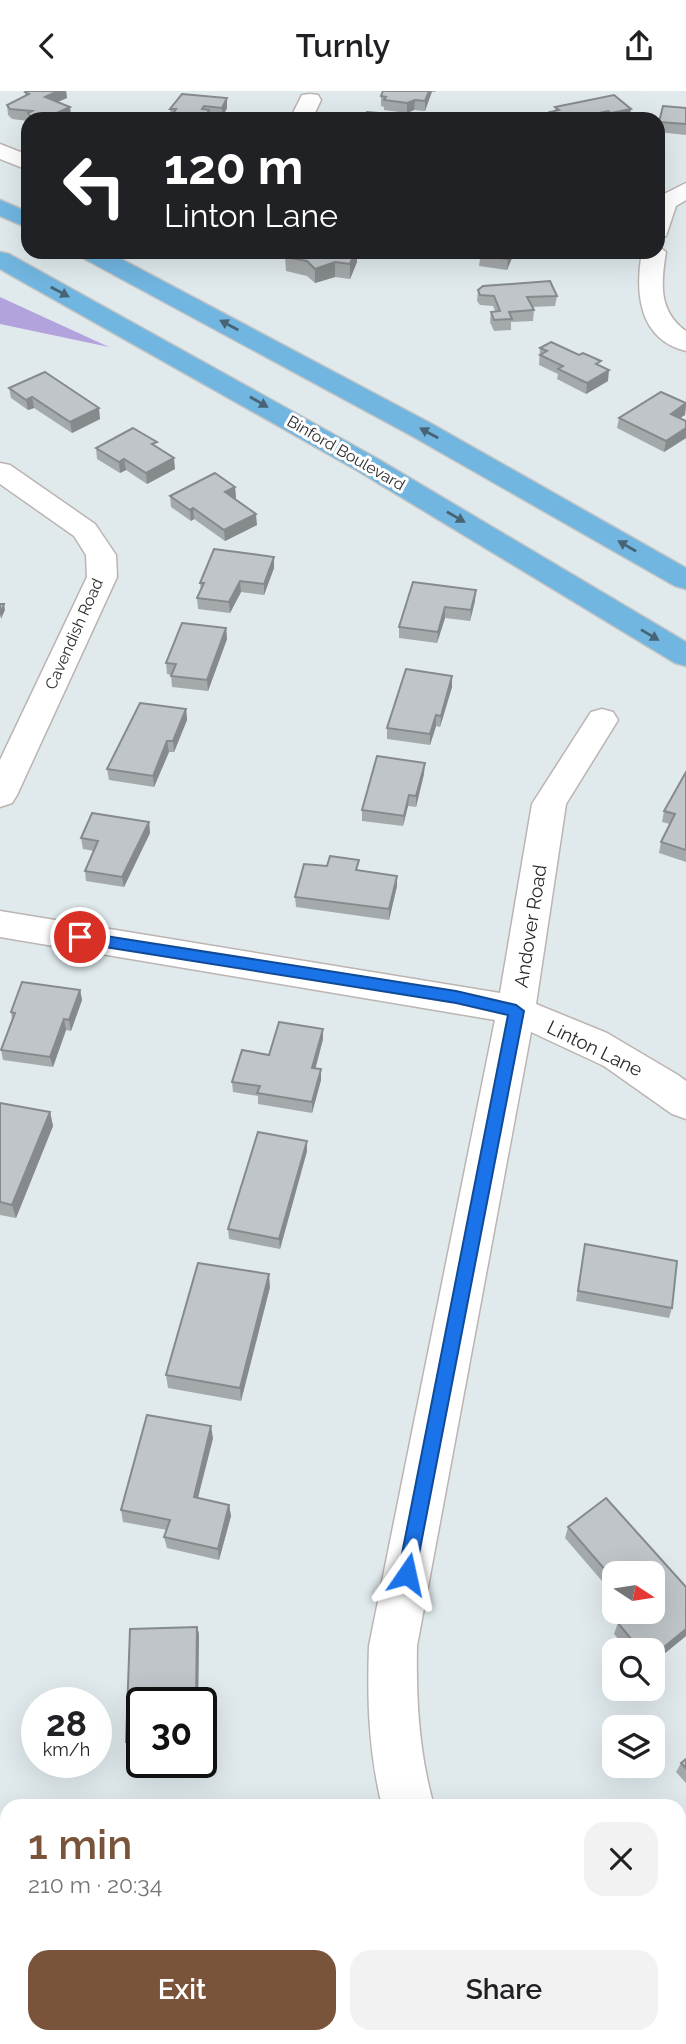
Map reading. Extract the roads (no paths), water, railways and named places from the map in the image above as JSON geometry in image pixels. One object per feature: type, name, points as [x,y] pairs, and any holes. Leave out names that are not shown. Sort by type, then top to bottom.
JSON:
[{"type":"main road","points":[[0,207],[21,218]]},
{"type":"main road","points":[[103,259],[411,423],[686,580]]},
{"type":"main road","name":"Binford Boulevard","points":[[0,260],[368,465],[686,656]]},
{"type":"street","points":[[0,151],[21,160]]},
{"type":"street","points":[[665,203],[686,190]]},
{"type":"street","points":[[653,259],[648,287],[649,303],[677,336]]},
{"type":"street","name":"Cavendish Road","points":[[0,471],[78,524],[90,535],[101,555],[100,585],[8,757],[0,795]]},
{"type":"street","name":"Andover Road","points":[[406,1799],[398,1772],[390,1708],[393,1646],[516,1011],[549,804],[602,720]]},
{"type":"street","name":"Linton Lane","points":[[0,924],[456,997],[516,1011],[609,1050],[659,1080],[686,1103]]}]
